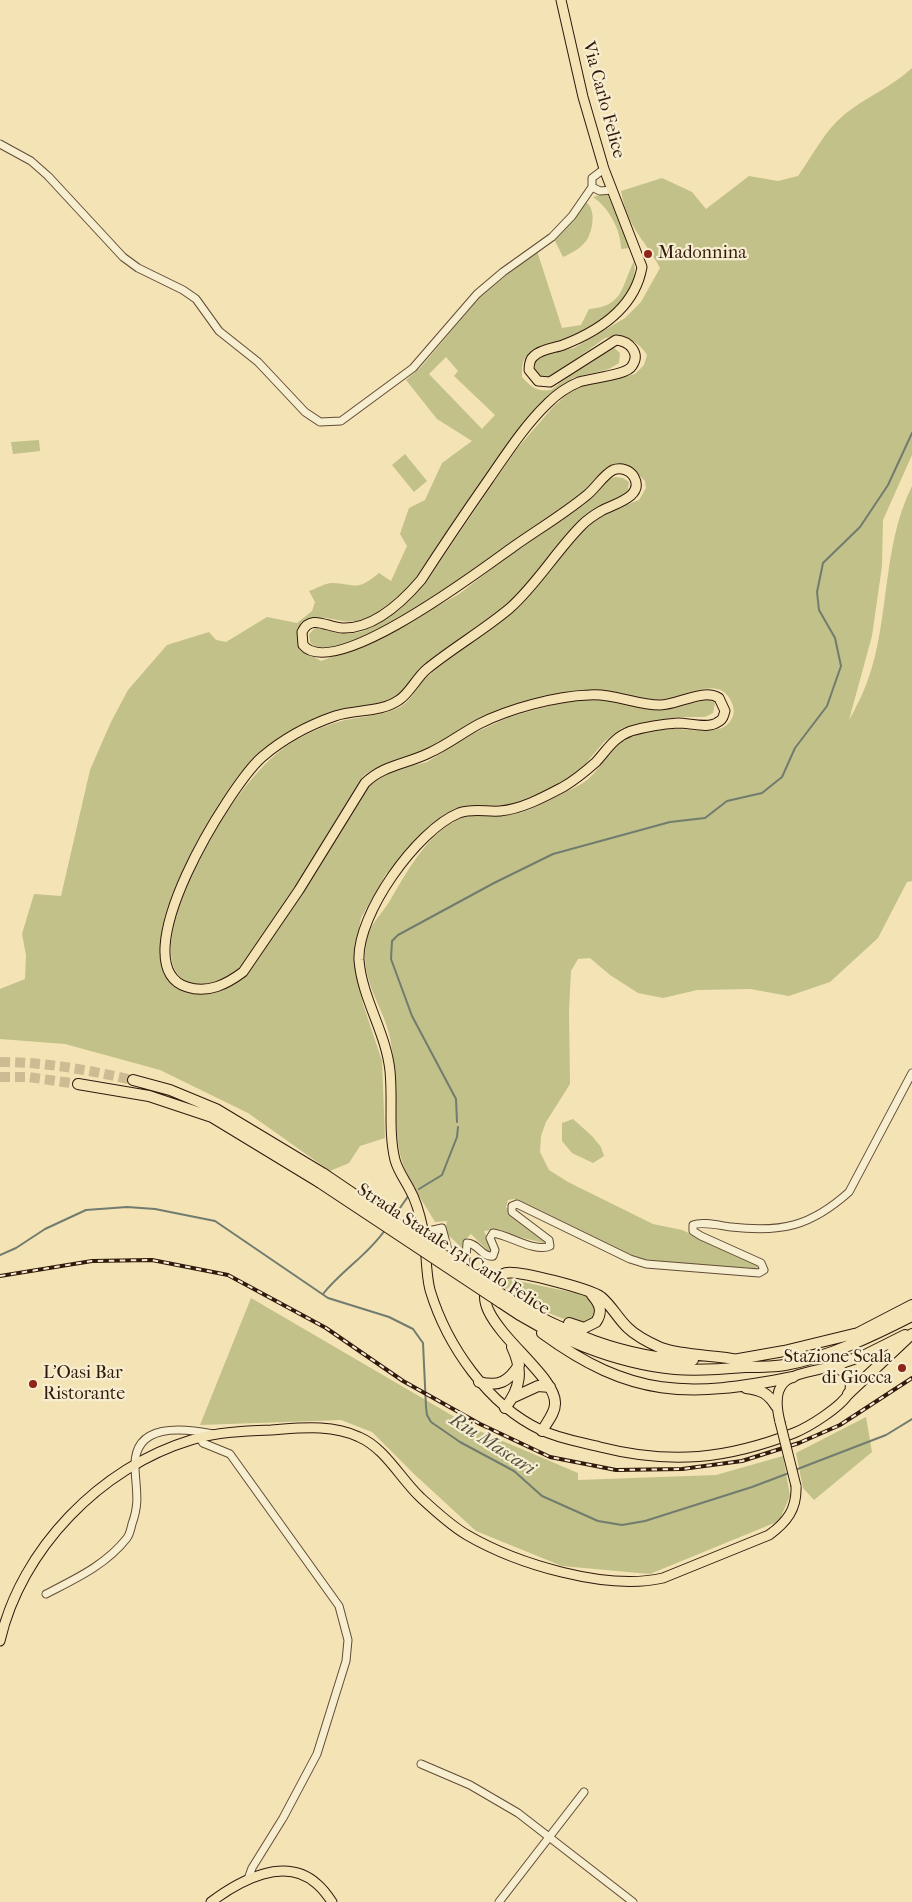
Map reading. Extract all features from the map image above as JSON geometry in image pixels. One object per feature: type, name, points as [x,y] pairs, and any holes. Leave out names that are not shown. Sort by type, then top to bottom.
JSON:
[{"type":"highway","name":"Strada Statale 131 Carlo Felice","points":[[133,1080],[170,1090],[216,1109],[322,1178],[548,1331],[590,1348],[642,1364],[674,1369],[710,1370],[785,1364],[865,1340],[912,1316]]},
{"type":"highway","name":"Strada Statale 131 Carlo Felice","points":[[78,1084],[149,1096],[212,1117],[322,1178]]},
{"type":"highway","points":[[542,1430],[553,1413],[556,1404],[550,1387],[487,1310],[486,1295],[489,1286],[506,1273],[522,1273],[588,1290],[606,1302],[629,1329],[654,1344],[678,1353],[713,1355],[739,1360]]},
{"type":"highway","points":[[504,1301],[584,1328],[596,1322],[600,1310],[598,1302],[588,1290]]},
{"type":"highway","name":"Strada Statale 131 Carlo Felice","points":[[504,1301],[592,1340],[646,1355],[673,1360],[739,1360],[858,1333],[912,1305]]},
{"type":"highway","points":[[504,1301],[564,1349],[614,1375],[651,1386],[681,1390],[735,1387],[793,1377]]},
{"type":"highway","points":[[833,1366],[865,1355],[912,1333]]},
{"type":"highway","points":[[848,1394],[912,1333]]},
{"type":"highway","points":[[505,1408],[514,1397],[520,1379],[520,1365],[508,1337]]},
{"type":"highway","points":[[479,1382],[491,1385],[502,1383],[512,1378],[520,1365]]},
{"type":"highway","points":[[514,1397],[538,1386],[550,1387]]},
{"type":"highway","points":[[735,1387],[763,1391],[771,1397],[776,1406]]},
{"type":"main road","name":"Via Carlo Felice","points":[[424,1232],[412,1193],[396,1164],[392,1142],[390,1070],[384,1042],[363,987],[359,957],[362,933],[372,909],[394,873],[419,844],[441,823],[459,814],[474,810],[498,811],[519,808],[564,786],[595,763],[611,743],[627,732],[677,723],[715,724],[724,714],[725,706],[721,700],[709,694],[660,705],[612,696],[588,695],[555,700],[504,713],[480,724],[431,753],[374,773],[365,783],[299,890],[243,972],[230,982],[215,988],[198,990],[183,986],[170,975],[165,956],[170,914],[182,882],[230,795],[242,777],[261,758],[289,737],[337,716],[383,707],[402,699],[425,670],[512,606],[583,524],[598,512],[633,494],[636,484],[632,474],[622,469],[612,471],[589,494],[446,596],[381,634],[344,648],[319,653],[309,651],[302,642],[302,631],[310,623],[319,622],[343,628],[354,627],[374,620],[405,598],[421,580],[508,451],[547,404],[562,390],[578,383],[608,374],[623,374],[632,367],[635,356],[634,351],[627,342],[616,340],[550,382],[536,380],[529,367],[534,355],[578,339],[624,306],[633,296],[642,267],[617,207],[604,169],[583,97],[561,0]]},
{"type":"main road","points":[[0,1642],[14,1600],[32,1566],[58,1529],[88,1498],[134,1465],[160,1451],[214,1434],[306,1428],[327,1428],[347,1432],[362,1438],[376,1448],[413,1491],[466,1534],[543,1567],[624,1582],[645,1582],[663,1578],[769,1534],[783,1525],[797,1499],[796,1486],[780,1422],[776,1406],[779,1388],[793,1377],[833,1366],[843,1370],[850,1378],[850,1390],[834,1408],[802,1430],[758,1446],[707,1456],[652,1458],[569,1440],[542,1430],[505,1408],[479,1382],[459,1351],[438,1310],[429,1286],[424,1232]]},
{"type":"main road","points":[[211,1902],[248,1880],[269,1873],[284,1871],[296,1873],[318,1884],[332,1902]]},
{"type":"street","points":[[0,144],[30,161],[48,176],[123,258],[196,299],[219,331],[258,362],[304,412],[320,422],[328,423],[341,421],[413,368],[477,294],[503,272],[552,237],[572,216],[592,187],[592,178],[604,169]]},
{"type":"street","points":[[592,187],[600,191],[612,190]]},
{"type":"street","points":[[424,1232],[442,1228],[455,1274],[458,1278],[464,1277],[467,1244],[474,1245],[485,1255],[493,1256],[495,1250],[490,1238],[493,1233],[523,1243],[546,1248],[550,1246],[550,1240],[512,1212],[512,1207],[515,1204],[630,1259],[646,1264],[759,1273],[764,1270],[762,1262],[701,1236],[693,1230],[693,1225],[763,1230],[784,1228],[811,1220],[833,1206],[848,1192],[912,1073]]},
{"type":"street","points":[[46,1594],[89,1572],[128,1537],[138,1507],[134,1465],[139,1448],[155,1431],[189,1430],[214,1434]]},
{"type":"street","points":[[200,1437],[204,1444],[230,1454],[338,1606],[348,1640],[346,1661],[317,1754],[283,1818],[252,1868],[248,1880]]},
{"type":"street","points":[[422,1764],[470,1785],[518,1813],[633,1902]]},
{"type":"street","points":[[499,1902],[584,1792]]},
{"type":"shaded area","points":[[912,68],[912,455],[883,520],[882,566],[872,636],[849,720],[871,672],[882,619],[894,538],[912,486],[912,881],[907,882],[878,938],[830,982],[789,996],[750,989],[697,990],[663,998],[638,993],[610,975],[590,958],[578,959],[571,971],[569,1010],[570,1084],[546,1122],[541,1136],[540,1152],[549,1170],[568,1182],[653,1224],[682,1230],[753,1262],[759,1268],[755,1270],[654,1263],[625,1255],[604,1242],[514,1199],[508,1200],[506,1207],[548,1241],[548,1244],[491,1230],[484,1231],[493,1251],[490,1253],[471,1234],[463,1242],[462,1248],[445,1232],[447,1221],[435,1222],[410,1180],[402,1162],[398,1140],[394,1067],[390,1038],[366,970],[367,936],[417,857],[444,828],[455,821],[470,816],[510,814],[528,810],[576,787],[593,774],[622,741],[637,733],[672,729],[705,731],[722,728],[728,724],[734,712],[732,703],[726,693],[719,689],[711,688],[658,700],[596,692],[564,694],[543,699],[502,714],[422,752],[370,771],[363,776],[305,875],[239,969],[229,977],[218,982],[196,984],[186,981],[178,975],[173,965],[171,951],[174,926],[183,896],[196,865],[233,803],[275,755],[296,740],[322,728],[346,720],[385,713],[400,707],[411,697],[425,679],[488,631],[519,604],[588,523],[601,514],[639,500],[646,488],[645,481],[627,468],[620,465],[612,466],[599,474],[586,492],[533,531],[446,591],[401,618],[360,639],[329,648],[310,642],[309,634],[315,628],[349,634],[364,631],[407,602],[432,573],[515,451],[553,407],[570,392],[586,385],[635,374],[644,365],[647,355],[639,345],[629,339],[612,337],[605,338],[550,378],[540,377],[534,369],[534,362],[541,355],[574,348],[625,318],[641,302],[660,268],[632,224],[621,191],[662,178],[692,192],[706,209],[749,176],[778,181],[798,176],[825,135],[838,120]]},
{"type":"shaded area","points":[[607,193],[630,248],[621,249],[619,234],[613,220],[604,207],[593,197]]},
{"type":"shaded area","points":[[586,202],[592,214],[590,234],[580,247],[563,257],[554,239]]},
{"type":"shaded area","points":[[537,251],[562,328],[581,325],[589,309],[609,304],[620,294],[634,261],[634,276],[630,290],[621,302],[584,330],[531,352],[523,362],[522,377],[535,388],[551,390],[601,351],[612,346],[620,353],[619,363],[609,369],[573,378],[542,403],[416,582],[405,593],[386,608],[366,619],[345,621],[320,617],[313,619],[305,625],[298,635],[302,650],[321,661],[377,640],[459,594],[510,555],[585,504],[607,480],[615,477],[623,478],[629,482],[627,494],[599,507],[509,605],[416,673],[392,700],[322,719],[296,729],[269,745],[249,763],[224,796],[182,872],[173,893],[165,915],[161,936],[161,957],[167,975],[182,990],[199,993],[212,993],[239,980],[255,962],[290,911],[371,782],[387,772],[427,762],[470,735],[509,717],[567,701],[601,698],[652,709],[669,709],[709,699],[715,703],[713,713],[705,717],[678,717],[622,728],[604,742],[581,769],[562,783],[511,805],[461,808],[442,819],[386,874],[361,918],[356,944],[355,967],[363,1004],[382,1061],[385,1138],[360,1146],[349,1163],[330,1171],[248,1113],[160,1070],[65,1044],[0,1039],[0,989],[25,979],[26,955],[22,934],[34,894],[61,896],[90,770],[111,722],[128,690],[167,645],[209,632],[216,640],[226,642],[267,617],[297,623],[312,611],[315,602],[309,591],[326,584],[361,585],[379,573],[391,581],[407,546],[400,534],[409,508],[425,500],[442,463],[472,441],[437,419],[406,380],[421,367],[481,296]],"holes":[[[446,357],[458,371],[454,376],[495,415],[482,429],[429,374]]]},
{"type":"shaded area","points":[[39,440],[40,451],[13,454],[11,442]]},
{"type":"shaded area","points":[[405,454],[427,481],[414,492],[392,465]]},
{"type":"shaded area","points":[[573,1119],[601,1147],[604,1156],[593,1163],[572,1153],[562,1141],[562,1123]]},
{"type":"shaded area","points":[[509,1279],[589,1296],[594,1304],[594,1315],[586,1325],[553,1315],[529,1304],[500,1284]]},
{"type":"shaded area","points":[[251,1298],[477,1430],[578,1473],[578,1480],[716,1475],[783,1456],[790,1496],[779,1521],[650,1574],[562,1566],[476,1531],[372,1432],[341,1420],[200,1425]]},
{"type":"shaded area","points":[[866,1417],[872,1452],[814,1500],[803,1488],[796,1453]]},
{"type":"waterway","points":[[457,1122],[456,1099],[412,1016],[391,959],[392,941],[398,935],[494,883],[553,854],[670,822],[705,818],[727,801],[762,793],[782,777],[795,748],[827,706],[841,666],[835,638],[819,610],[817,592],[823,563],[860,527],[888,485],[912,433]]},
{"type":"waterway","points":[[419,1189],[442,1175],[457,1137],[458,1127]]},
{"type":"waterway","points":[[393,1218],[409,1195]]},
{"type":"waterway","name":"Riu Mascari","points":[[0,1255],[16,1248],[45,1229],[86,1210],[127,1207],[155,1209],[215,1221],[328,1298],[389,1317],[413,1329],[423,1343],[426,1407],[427,1415],[431,1422],[460,1442],[514,1471],[542,1496],[598,1521],[622,1525],[645,1521],[752,1487],[789,1473]]},
{"type":"waterway","points":[[323,1294],[338,1277],[371,1247],[385,1230]]},
{"type":"waterway","name":"Riu Mascari","points":[[795,1470],[886,1435],[912,1419]]},
{"type":"tunnel","points":[[0,1062],[34,1063],[67,1067],[133,1080]]},
{"type":"tunnel","points":[[0,1077],[28,1077],[78,1084]]},
{"type":"railway","points":[[0,1276],[92,1261],[152,1260],[228,1275],[326,1328],[403,1381],[480,1424],[550,1457],[616,1470],[682,1469],[742,1461],[799,1443],[840,1425],[912,1378]]},
{"type":"place","name":"Madonnina","points":[[648,254]]},
{"type":"place","name":"Stazione Scala di Giocca","points":[[902,1368]]},
{"type":"place","name":"L'Oasi Bar Ristorante","points":[[33,1384]]}]
